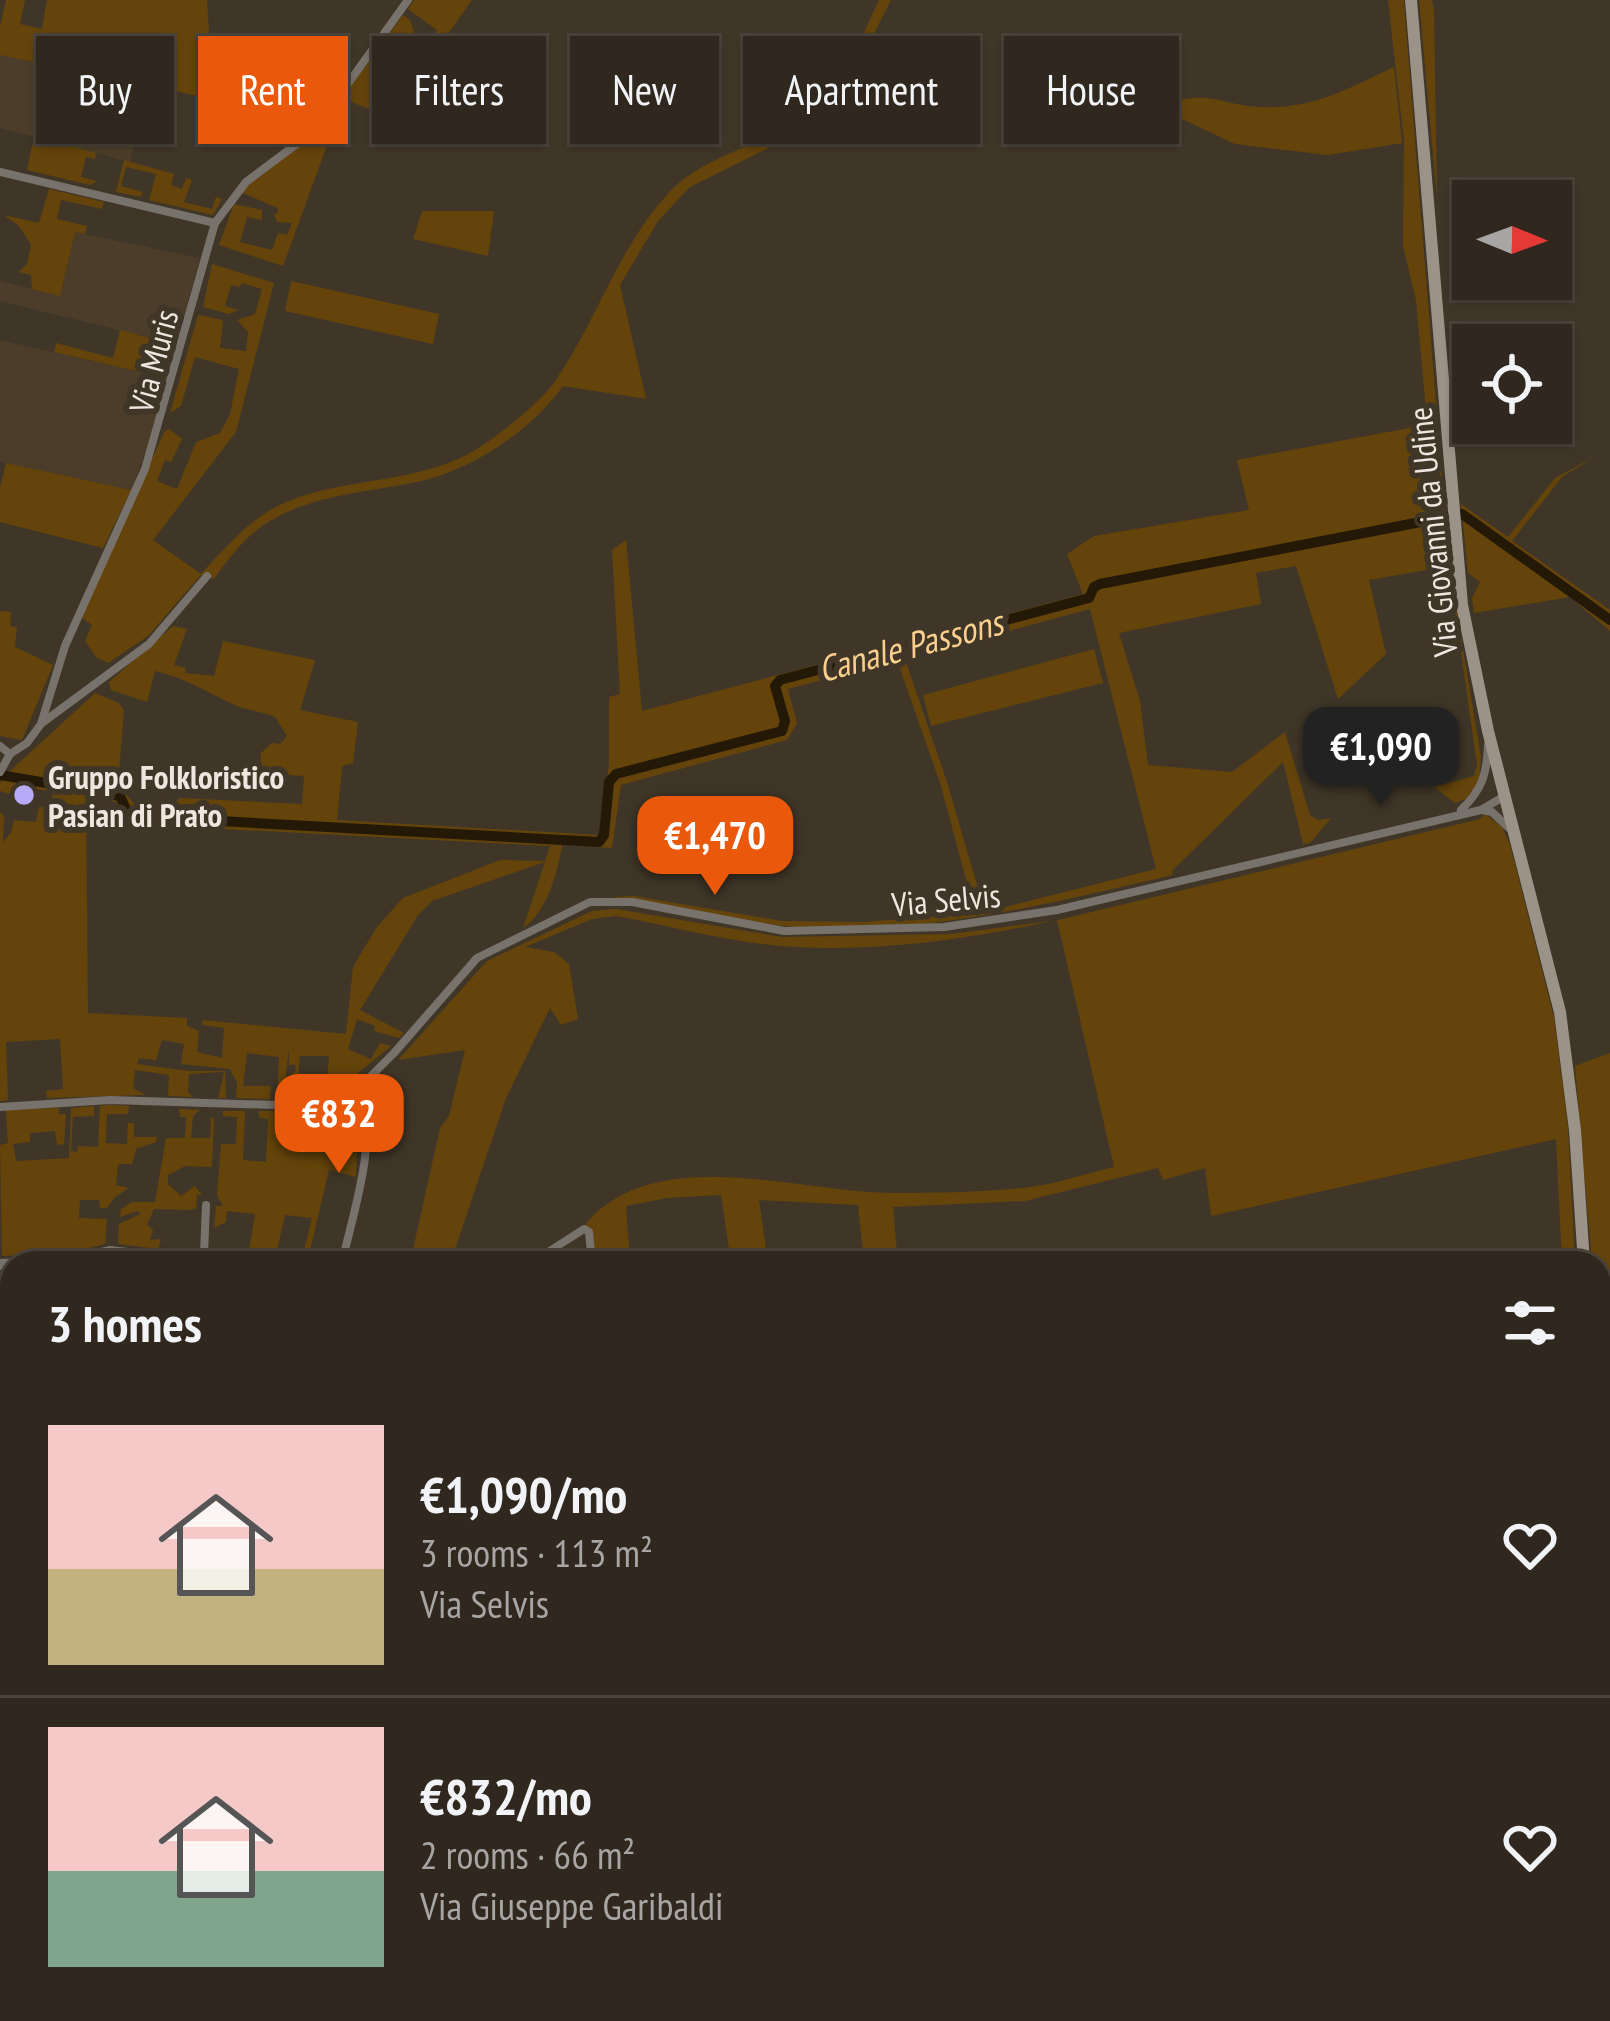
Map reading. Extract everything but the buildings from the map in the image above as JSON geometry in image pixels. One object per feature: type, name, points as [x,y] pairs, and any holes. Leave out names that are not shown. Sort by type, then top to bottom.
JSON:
[{"type":"main road","name":"Via Giovanni da Udine","points":[[1411,0],[1462,605],[1488,731],[1560,1012],[1571,1090],[1582,1251]]},
{"type":"street","name":"Via Muris","points":[[1,771],[10,754],[27,743],[41,724],[65,646],[146,469],[215,223],[246,182],[314,131],[408,0]]},
{"type":"street","points":[[0,172],[215,223]]},
{"type":"street","points":[[41,724],[149,644],[207,576]]},
{"type":"street","points":[[1488,731],[1487,768],[1479,794],[1504,796]]},
{"type":"street","points":[[0,746],[10,754]]},
{"type":"street","name":"Via Selvis","points":[[1458,813],[1479,794]]},
{"type":"street","name":"Via Selvis","points":[[0,1107],[106,1100],[308,1106],[345,1096],[362,1086],[477,958],[590,902],[632,902],[784,931],[944,926],[1057,910],[1481,810],[1504,796]]},
{"type":"street","points":[[1481,810],[1501,818],[1515,834]]},
{"type":"street","points":[[345,1251],[363,1168],[362,1086]]},
{"type":"street","points":[[203,1251],[206,1204]]},
{"type":"street","points":[[549,1251],[584,1228],[589,1232],[591,1251]]},
{"type":"shaded area","points":[[6,0],[25,0],[20,24],[42,29],[47,0],[207,0],[209,36],[198,36],[198,96],[174,91],[174,36],[36,36],[36,62],[0,55]]},
{"type":"shaded area","points":[[414,0],[472,0],[446,36],[433,36],[437,30],[408,9]]},
{"type":"shaded area","points":[[879,0],[891,0],[873,36],[862,36]]},
{"type":"shaded area","points":[[1388,0],[1404,0],[1449,566],[1369,580],[1386,654],[1338,699],[1296,566],[1256,573],[1261,604],[1119,633],[1140,701],[1148,765],[1232,772],[1285,732],[1310,815],[1318,820],[1331,818],[1310,843],[1303,844],[1283,762],[1173,875],[1025,908],[925,924],[825,928],[753,922],[611,897],[634,896],[782,921],[864,922],[975,913],[941,786],[897,660],[788,689],[797,723],[787,740],[621,785],[612,848],[562,845],[545,902],[523,928],[545,862],[432,901],[418,915],[360,1010],[404,1033],[399,1038],[374,1031],[375,1026],[357,1019],[348,1049],[371,1059],[380,1043],[391,1046],[335,1092],[326,1091],[329,1056],[300,1056],[298,1077],[321,1078],[321,1095],[288,1100],[289,1077],[296,1070],[295,1064],[289,1066],[289,1048],[283,1099],[277,1099],[279,1057],[247,1053],[243,1086],[271,1086],[270,1099],[236,1098],[237,1083],[230,1069],[181,1064],[184,1044],[162,1040],[156,1060],[139,1058],[137,1064],[225,1071],[226,1098],[218,1098],[224,1072],[189,1074],[188,1092],[193,1097],[168,1096],[169,1075],[135,1070],[133,1088],[146,1095],[47,1098],[46,1091],[63,1089],[60,1039],[6,1042],[8,1100],[0,1101],[0,812],[3,842],[14,820],[36,822],[39,807],[51,808],[53,792],[20,786],[17,796],[0,791],[9,772],[95,693],[124,710],[118,785],[137,807],[166,809],[180,798],[302,804],[304,776],[260,773],[261,753],[287,736],[275,717],[155,671],[147,702],[111,690],[109,682],[173,626],[187,629],[174,665],[186,668],[185,673],[214,676],[223,641],[315,660],[300,710],[358,722],[353,763],[342,766],[337,820],[599,835],[609,765],[609,697],[620,694],[612,550],[626,540],[642,711],[1083,594],[1067,554],[1094,536],[1249,510],[1237,460],[1431,424],[1427,422],[1416,300],[1403,246],[1404,141]],"holes":[[[1090,609],[1156,869],[985,912],[905,659]],[[86,798],[116,802],[127,824],[550,846],[545,861],[500,860],[403,898],[376,928],[353,967],[346,1034],[203,1020],[202,1025],[224,1028],[222,1058],[197,1052],[199,1031],[187,1026],[187,1018],[88,1013]]]},
{"type":"shaded area","points":[[1419,0],[1432,0],[1434,11],[1437,199]]},
{"type":"shaded area","points":[[403,15],[415,36],[388,36]]},
{"type":"shaded area","points":[[0,55],[36,62],[36,137],[0,128]]},
{"type":"shaded area","points":[[372,57],[372,110],[348,101],[348,90]]},
{"type":"shaded area","points":[[1394,67],[1402,143],[1328,155],[1235,144],[1182,119],[1179,113],[1179,100],[1199,98],[1277,107],[1329,96]]},
{"type":"shaded area","points":[[34,136],[36,144],[63,144],[96,153],[95,159],[86,157],[81,177],[97,181],[90,185],[27,170]]},
{"type":"shaded area","points":[[61,144],[134,144],[130,162]]},
{"type":"shaded area","points":[[302,144],[328,144],[283,266],[219,245],[234,204],[262,210],[262,220],[247,217],[240,242],[272,250],[278,233],[287,235],[292,223],[277,222],[278,208],[240,192]]},
{"type":"shaded area","points":[[754,144],[777,144],[690,187],[658,221],[620,285],[646,399],[563,386],[517,433],[458,468],[417,482],[294,509],[251,535],[214,579],[201,575],[148,636],[108,663],[96,657],[85,641],[92,625],[82,618],[164,432],[169,429],[182,439],[171,462],[165,460],[157,481],[177,489],[196,442],[220,433],[230,414],[239,369],[195,357],[181,406],[170,413],[198,315],[223,320],[220,348],[246,351],[248,332],[237,320],[255,314],[262,289],[231,285],[225,306],[238,310],[229,314],[203,307],[212,264],[274,283],[236,432],[153,540],[201,574],[249,525],[284,503],[455,461],[518,419],[553,384],[649,217],[682,181]]},
{"type":"shaded area","points":[[124,160],[174,174],[171,185],[182,189],[186,178],[192,180],[184,202],[212,209],[216,197],[222,199],[213,215],[149,200],[156,174],[126,167],[121,186],[143,192],[141,197],[116,192]]},
{"type":"shaded area","points":[[49,189],[104,202],[102,209],[61,200],[57,219],[87,226],[85,234],[75,232],[60,296],[32,289],[31,275],[19,272],[27,264],[31,245],[19,226],[4,215],[39,223]]},
{"type":"shaded area","points":[[422,211],[494,211],[488,256],[413,239]]},
{"type":"shaded area","points":[[75,232],[200,258],[176,344],[0,301],[0,281],[60,296]]},
{"type":"shaded area","points":[[291,281],[439,314],[433,344],[285,311]]},
{"type":"shaded area","points":[[120,330],[154,339],[143,365],[169,372],[167,378],[54,352],[56,343],[113,358]]},
{"type":"shaded area","points":[[0,340],[167,378],[131,490],[0,462]]},
{"type":"shaded area","points":[[1596,456],[1562,477],[1512,541],[1610,610],[1610,631],[1570,597],[1474,613],[1472,598],[1480,582],[1468,573],[1461,504],[1508,537],[1555,478]]},
{"type":"shaded area","points":[[6,463],[131,490],[103,548],[0,522]]},
{"type":"shaded area","points":[[1449,566],[1481,757],[1479,784],[1466,799],[1455,803],[1434,787],[1474,776],[1477,765]]},
{"type":"shaded area","points":[[0,611],[11,612],[10,626],[17,627],[15,647],[53,665],[22,740],[0,736]]},
{"type":"shaded area","points":[[1094,649],[1103,683],[931,726],[923,695]]},
{"type":"shaded area","points":[[1485,814],[1502,827],[1554,1018],[1568,1128],[1574,1251],[1561,1251],[1556,1139],[1211,1216],[1205,1168],[1163,1180],[1158,1168],[1025,1201],[893,1207],[897,1251],[863,1251],[858,1205],[759,1200],[766,1251],[729,1251],[721,1195],[626,1206],[629,1251],[594,1251],[592,1232],[583,1227],[612,1201],[647,1185],[687,1178],[729,1177],[893,1193],[958,1192],[1034,1187],[1114,1167],[1057,920],[1480,819]]},
{"type":"shaded area","points":[[616,909],[782,937],[951,934],[1055,920],[920,943],[815,948],[739,941],[616,916],[592,919],[525,947],[554,952],[569,964],[578,1019],[561,1025],[550,1008],[506,1098],[454,1251],[413,1251],[440,1128],[449,1116],[465,1050],[398,1060],[487,961],[592,911]]},
{"type":"shaded area","points":[[1610,1053],[1610,1251],[1591,1251],[1575,1066]]},
{"type":"shaded area","points":[[358,1099],[356,1177],[329,1170],[310,1251],[304,1251],[312,1218],[285,1215],[277,1251],[249,1251],[255,1214],[227,1211],[226,1222],[214,1228],[216,1206],[223,1206],[217,1195],[221,1144],[236,1144],[237,1117],[223,1116],[223,1111],[245,1111],[243,1160],[266,1162],[268,1119],[260,1118],[258,1111],[311,1111],[314,1117],[284,1118],[284,1134],[322,1144],[322,1118],[339,1113],[341,1103]]},
{"type":"shaded area","points":[[94,1106],[94,1116],[73,1117],[71,1151],[77,1152],[78,1146],[98,1147],[100,1106],[129,1106],[128,1114],[107,1114],[106,1143],[127,1144],[128,1123],[134,1123],[134,1137],[157,1137],[156,1142],[136,1149],[132,1164],[118,1164],[116,1185],[129,1188],[107,1208],[100,1208],[99,1200],[80,1200],[79,1218],[107,1219],[105,1244],[77,1251],[2,1251],[0,1145],[8,1143],[6,1110],[59,1108],[59,1114],[66,1114],[64,1144],[57,1145],[55,1131],[30,1133],[30,1142],[13,1144],[16,1161],[69,1158],[71,1108]]},
{"type":"shaded area","points":[[179,1109],[200,1110],[193,1116],[191,1138],[210,1138],[214,1118],[212,1167],[185,1166],[168,1175],[168,1184],[181,1196],[195,1186],[202,1195],[197,1195],[196,1208],[190,1210],[154,1209],[147,1225],[153,1230],[150,1240],[161,1239],[158,1249],[118,1244],[119,1224],[141,1214],[120,1217],[121,1209],[132,1202],[155,1202],[166,1138],[185,1138],[186,1117],[180,1117]]},
{"type":"waterway","name":"Canale Passons","points":[[0,775],[120,796],[129,816],[599,842],[604,835],[609,782],[616,774],[782,731],[785,721],[775,686],[780,680],[1089,598],[1100,584],[1462,514],[1610,620]]},
{"type":"place","name":"Gruppo Folkloristico Pasian di Prato","points":[[24,795]]}]
